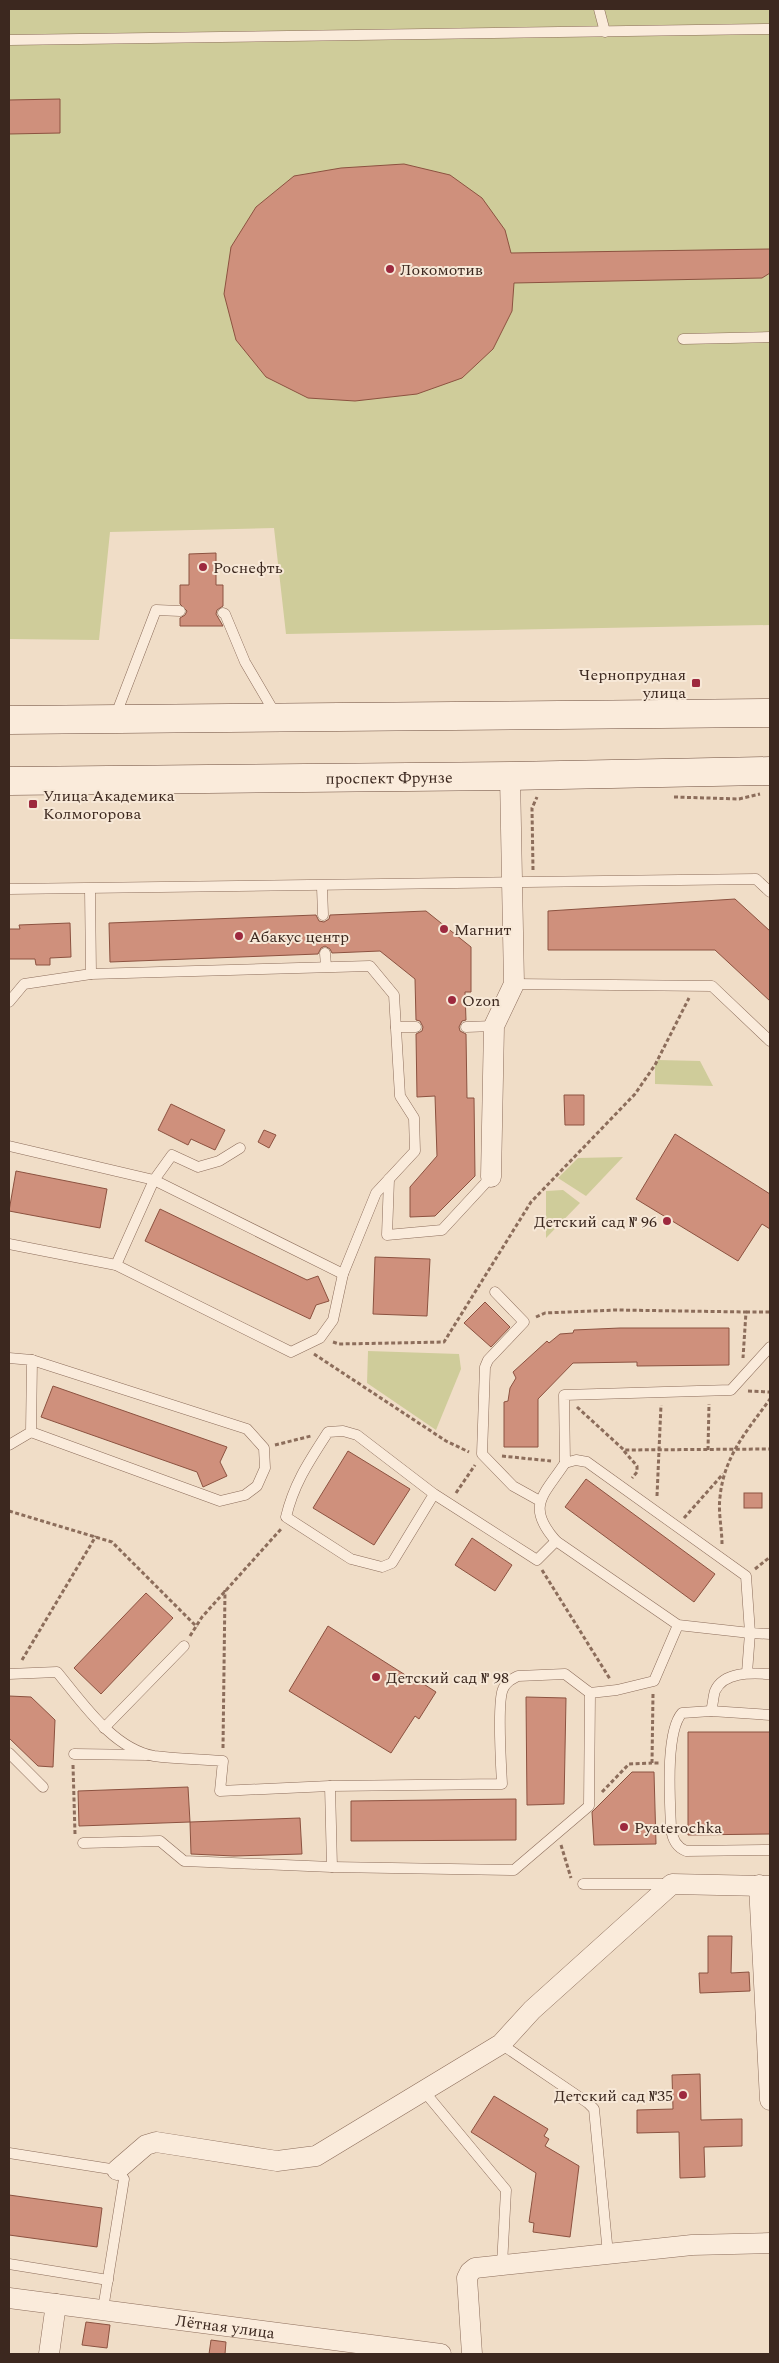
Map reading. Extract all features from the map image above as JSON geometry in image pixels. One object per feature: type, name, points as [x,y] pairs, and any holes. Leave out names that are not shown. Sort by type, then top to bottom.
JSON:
[{"type":"main road","points":[[9,720],[770,712]]},
{"type":"main road","name":"проспект Фрунзе","points":[[9,781],[510,776],[770,782]]},
{"type":"street","points":[[491,1178],[494,1026],[514,984],[510,776]]},
{"type":"street","points":[[117,2170],[146,2145],[156,2142],[277,2160],[316,2156],[501,2044],[532,2010],[672,1884],[764,1885],[770,2100]]},
{"type":"street","points":[[472,2354],[467,2278],[475,2268],[692,2245],[770,2243]]},
{"type":"street","name":"Лётная улица","points":[[9,2298],[441,2354]]},
{"type":"street","points":[[50,2354],[56,2304]]},
{"type":"lane","points":[[599,9],[605,32]]},
{"type":"lane","points":[[9,40],[770,29]]},
{"type":"lane","points":[[683,339],[770,337]]},
{"type":"lane","points":[[114,720],[156,610],[180,611]]},
{"type":"lane","points":[[223,613],[245,662],[278,718]]},
{"type":"lane","points":[[9,890],[322,887],[756,879],[770,892]]},
{"type":"lane","points":[[322,887],[323,915]]},
{"type":"lane","points":[[90,888],[91,974]]},
{"type":"lane","points":[[326,953],[326,966]]},
{"type":"lane","points":[[9,1002],[24,984],[91,974],[370,966],[394,995],[400,1096],[414,1118],[415,1151],[376,1193],[343,1274],[333,1320],[320,1338],[291,1352],[116,1265],[9,1244]]},
{"type":"lane","points":[[514,984],[712,986],[770,1041]]},
{"type":"lane","points":[[396,1026],[416,1027]]},
{"type":"lane","points":[[466,1027],[494,1026]]},
{"type":"lane","points":[[9,1146],[154,1180],[343,1274]]},
{"type":"lane","points":[[116,1265],[154,1180],[172,1155],[198,1167],[219,1161],[240,1148]]},
{"type":"lane","points":[[389,1179],[387,1235],[442,1230],[491,1178]]},
{"type":"lane","points":[[495,1292],[524,1322],[488,1360],[485,1367],[482,1454],[513,1486],[540,1501]]},
{"type":"lane","points":[[770,1347],[731,1390],[564,1394],[565,1462],[540,1501],[539,1515],[545,1528],[556,1541],[678,1625],[770,1634]]},
{"type":"lane","points":[[9,1358],[32,1360],[246,1429],[264,1448],[265,1468],[257,1486],[245,1495],[220,1501],[31,1432],[9,1444]]},
{"type":"lane","points":[[31,1432],[32,1360]]},
{"type":"lane","points":[[434,1494],[392,1563],[382,1567],[351,1559],[286,1516],[291,1494],[328,1432],[343,1430],[357,1435],[448,1504],[537,1560],[556,1541]]},
{"type":"lane","points":[[565,1462],[576,1460],[587,1462],[746,1576],[750,1633],[747,1672]]},
{"type":"lane","points":[[74,1754],[152,1756],[223,1761],[220,1791],[330,1786],[502,1784],[501,1699],[506,1684],[518,1676],[565,1674],[590,1693],[617,1690],[654,1681],[678,1625]]},
{"type":"lane","points":[[104,1728],[184,1646]]},
{"type":"lane","points":[[12,1674],[57,1672],[104,1728],[128,1745],[152,1756]]},
{"type":"lane","points":[[712,1711],[715,1691],[721,1683],[747,1672],[770,1674]]},
{"type":"lane","points":[[82,1843],[160,1841],[184,1861],[514,1870],[589,1806],[590,1693]]},
{"type":"lane","points":[[770,1715],[712,1711],[688,1711],[682,1713],[676,1719],[670,1764],[670,1828],[672,1836],[680,1849],[686,1852],[770,1850]]},
{"type":"lane","points":[[9,1754],[42,1787]]},
{"type":"lane","points":[[330,1786],[332,1866]]},
{"type":"lane","points":[[582,1884],[672,1884]]},
{"type":"lane","points":[[501,2044],[594,2109],[608,2254]]},
{"type":"lane","points":[[423,2090],[506,2190],[502,2265]]},
{"type":"lane","points":[[9,2153],[117,2170],[124,2179],[104,2309]]},
{"type":"lane","points":[[9,2264],[108,2280]]},
{"type":"path","points":[[665,797],[739,799],[770,782]]},
{"type":"path","points":[[533,883],[532,808],[538,795],[544,792]]},
{"type":"path","points":[[320,1338],[339,1344],[444,1342],[531,1202],[635,1094],[656,1065],[689,1001],[688,985]]},
{"type":"path","points":[[524,1322],[545,1313],[598,1311],[770,1312]]},
{"type":"path","points":[[742,1377],[746,1312]]},
{"type":"path","points":[[303,1346],[446,1441],[466,1451],[565,1462]]},
{"type":"path","points":[[708,1450],[709,1390]]},
{"type":"path","points":[[657,1512],[662,1392]]},
{"type":"path","points":[[564,1394],[624,1450],[637,1466],[636,1472],[623,1488]]},
{"type":"path","points":[[722,1559],[719,1500],[724,1473],[733,1449],[770,1399]]},
{"type":"path","points":[[264,1448],[328,1432]]},
{"type":"path","points":[[624,1450],[770,1449]]},
{"type":"path","points":[[448,1504],[482,1454]]},
{"type":"path","points":[[676,1526],[724,1473]]},
{"type":"path","points":[[9,1511],[112,1542],[196,1627]]},
{"type":"path","points":[[184,1646],[202,1617],[280,1530],[286,1516]]},
{"type":"path","points":[[12,1674],[96,1536]]},
{"type":"path","points":[[746,1576],[770,1557]]},
{"type":"path","points":[[537,1560],[617,1690]]},
{"type":"path","points":[[223,1761],[225,1590]]},
{"type":"path","points":[[652,1763],[654,1681]]},
{"type":"path","points":[[74,1754],[74,1826],[75,1835],[82,1843]]},
{"type":"path","points":[[589,1806],[629,1764],[670,1764]]},
{"type":"path","points":[[558,1833],[571,1878],[575,1882],[582,1884]]},
{"type":"shaded area","name":"Локомотив","points":[[9,9],[770,9],[770,625],[286,634],[274,528],[110,532],[99,640],[9,639]]},
{"type":"shaded area","points":[[658,1060],[700,1061],[713,1086],[655,1084],[655,1065]]},
{"type":"shaded area","points":[[623,1157],[586,1196],[558,1178],[578,1158]]},
{"type":"shaded area","points":[[563,1190],[580,1203],[546,1238],[546,1191]]},
{"type":"shaded area","points":[[368,1351],[459,1354],[461,1369],[436,1430],[367,1383]]},
{"type":"building","points":[[60,99],[60,133],[9,134],[9,100]]},
{"type":"building","points":[[404,164],[450,175],[482,198],[505,230],[511,253],[770,249],[770,273],[762,278],[514,283],[512,311],[493,349],[462,378],[417,394],[355,401],[308,398],[266,377],[236,340],[224,294],[231,247],[256,207],[294,176],[341,168]]},
{"type":"building","points":[[216,553],[216,585],[223,585],[223,606],[217,610],[216,614],[223,626],[180,626],[180,618],[187,611],[180,604],[180,585],[189,585],[189,554]]},
{"type":"building","points":[[735,899],[770,931],[770,1001],[715,950],[548,950],[548,911]]},
{"type":"building","points":[[426,911],[471,947],[471,992],[465,992],[466,1020],[462,1021],[459,1027],[460,1031],[466,1034],[467,1098],[474,1098],[475,1176],[435,1216],[410,1217],[410,1187],[437,1156],[435,1096],[417,1097],[416,1034],[422,1031],[423,1027],[420,1021],[416,1020],[415,979],[380,951],[332,953],[325,946],[321,948],[318,954],[110,962],[109,923],[316,915],[319,921],[324,922],[329,919],[330,915]]},
{"type":"building","points":[[70,923],[71,957],[50,958],[50,965],[36,965],[35,959],[9,959],[9,929],[20,929],[19,925]]},
{"type":"building","points":[[564,1095],[584,1095],[584,1125],[565,1125]]},
{"type":"building","points":[[171,1104],[225,1130],[215,1150],[191,1139],[188,1145],[158,1130]]},
{"type":"building","points":[[264,1130],[276,1135],[269,1148],[258,1142]]},
{"type":"building","points":[[675,1134],[770,1194],[770,1229],[762,1224],[738,1261],[636,1199]]},
{"type":"building","points":[[16,1171],[107,1189],[100,1228],[9,1211]]},
{"type":"building","points":[[160,1209],[307,1280],[318,1276],[329,1301],[316,1305],[310,1319],[145,1241]]},
{"type":"building","points":[[375,1257],[430,1259],[427,1316],[373,1314]]},
{"type":"building","points":[[485,1302],[510,1327],[491,1347],[464,1323]]},
{"type":"building","points":[[729,1328],[729,1365],[637,1366],[637,1362],[573,1363],[538,1399],[538,1447],[504,1447],[504,1402],[508,1401],[510,1388],[516,1378],[513,1372],[547,1341],[549,1343],[560,1334],[573,1333],[574,1330]]},
{"type":"building","points":[[53,1386],[227,1447],[220,1462],[227,1476],[203,1487],[197,1472],[41,1417]]},
{"type":"building","points":[[348,1451],[410,1489],[374,1545],[313,1508]]},
{"type":"building","points":[[586,1479],[715,1574],[694,1602],[565,1507]]},
{"type":"building","points":[[744,1493],[762,1493],[762,1508],[744,1508]]},
{"type":"building","points":[[472,1538],[512,1565],[495,1591],[455,1565]]},
{"type":"building","points":[[146,1593],[173,1618],[101,1694],[74,1668]]},
{"type":"building","points":[[328,1626],[418,1683],[419,1681],[436,1692],[419,1719],[415,1716],[391,1753],[289,1691]]},
{"type":"building","points":[[9,1696],[31,1697],[55,1720],[53,1767],[38,1766],[9,1738]]},
{"type":"building","points":[[526,1697],[566,1698],[564,1804],[527,1805]]},
{"type":"building","points":[[688,1732],[770,1732],[770,1834],[688,1835]]},
{"type":"building","points":[[632,1772],[654,1772],[656,1844],[594,1845],[592,1812]]},
{"type":"building","points":[[188,1787],[190,1822],[79,1826],[78,1791]]},
{"type":"building","points":[[516,1799],[516,1840],[351,1841],[351,1801]]},
{"type":"building","points":[[300,1818],[302,1854],[234,1856],[191,1854],[190,1822]]},
{"type":"building","points":[[708,1936],[732,1936],[731,1973],[749,1972],[750,1991],[700,1993],[699,1973],[708,1973]]},
{"type":"building","points":[[700,2074],[701,2120],[742,2119],[742,2146],[704,2147],[705,2177],[680,2178],[679,2132],[637,2133],[637,2110],[673,2109],[672,2075]]},
{"type":"building","points":[[494,2096],[548,2129],[544,2136],[549,2139],[545,2146],[579,2166],[570,2237],[533,2232],[534,2223],[529,2222],[536,2173],[471,2132]]},
{"type":"building","points":[[9,2195],[102,2208],[97,2247],[9,2235]]},
{"type":"building","points":[[86,2322],[110,2325],[107,2348],[82,2345]]},
{"type":"building","points":[[211,2340],[226,2342],[225,2354],[209,2354]]},
{"type":"place","name":"Локомотив","points":[[390,269]]},
{"type":"place","name":"Роснефть","points":[[203,567]]},
{"type":"place","name":"Чернопрудная улица","points":[[696,683]]},
{"type":"place","name":"Улица Академика Колмогорова","points":[[33,804]]},
{"type":"place","name":"Магнит","points":[[444,929]]},
{"type":"place","name":"Абакус центр","points":[[239,936]]},
{"type":"place","name":"Ozon","points":[[452,1000]]},
{"type":"place","name":"Детский сад № 96","points":[[667,1221]]},
{"type":"place","name":"Детский сад № 98","points":[[376,1677]]},
{"type":"place","name":"Pyaterochka","points":[[624,1827]]},
{"type":"place","name":"Детский сад №35","points":[[683,2095]]}]
